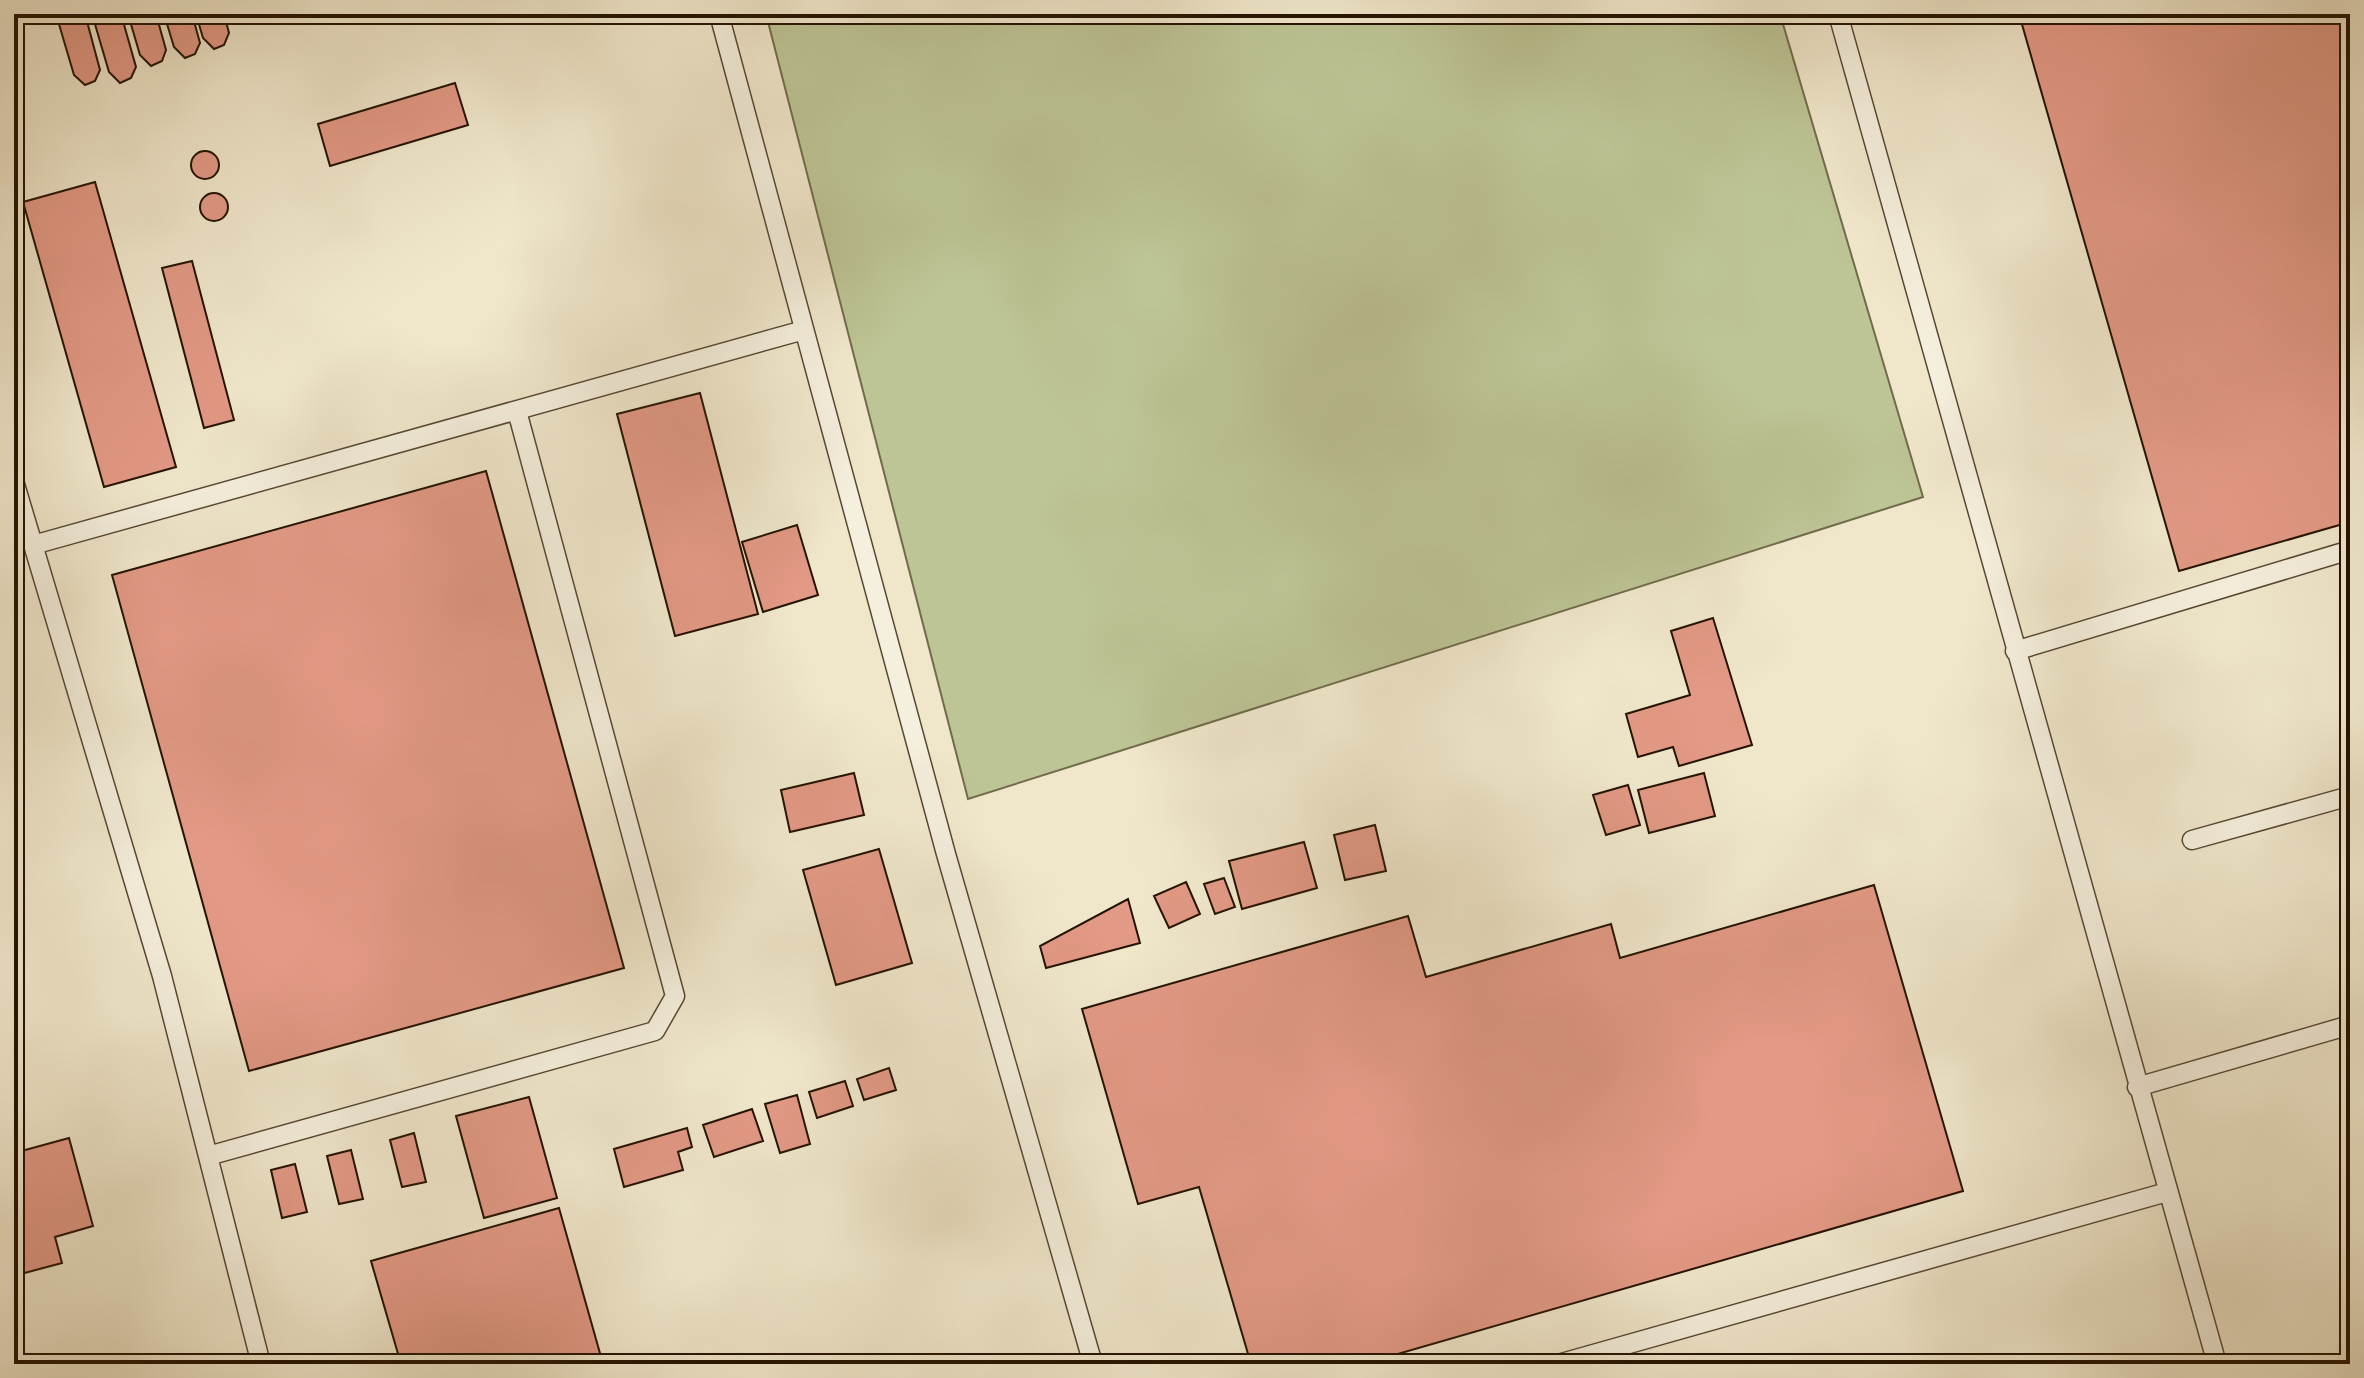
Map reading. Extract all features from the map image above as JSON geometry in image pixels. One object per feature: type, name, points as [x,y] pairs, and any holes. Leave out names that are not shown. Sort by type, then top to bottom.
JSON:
[{"type":"lane","points":[[719,14],[946,854],[1093,1364]]},
{"type":"lane","points":[[1838,14],[2217,1364]]},
{"type":"lane","points":[[33,545],[804,330]]},
{"type":"lane","points":[[208,1156],[655,1031],[675,996],[517,411]]},
{"type":"lane","points":[[14,481],[162,976],[261,1364]]},
{"type":"lane","points":[[2015,651],[2350,550]]},
{"type":"lane","points":[[2192,840],[2350,796]]},
{"type":"lane","points":[[2137,1087],[2350,1025]]},
{"type":"lane","points":[[1558,1364],[2167,1192]]},
{"type":"green space","points":[[766,14],[1780,14],[1923,497],[968,799]]},
{"type":"building","points":[[56,14],[85,14],[100,70],[95,81],[85,85],[74,75]]},
{"type":"building","points":[[92,14],[121,14],[136,67],[131,78],[120,83],[109,72]]},
{"type":"building","points":[[128,14],[156,14],[166,50],[162,61],[151,66],[140,55]]},
{"type":"building","points":[[164,14],[192,14],[200,43],[195,54],[185,58],[174,47]]},
{"type":"building","points":[[196,14],[224,14],[229,33],[224,45],[214,49],[203,38]]},
{"type":"building","points":[[2019,14],[2350,14],[2350,522],[2179,571]]},
{"type":"building","points":[[455,83],[468,125],[330,166],[318,124]]},
{"type":"building","points":[[205,151],[215,155],[219,165],[215,175],[205,179],[195,175],[191,165],[195,155]]},
{"type":"building","points":[[95,182],[176,467],[104,487],[23,202]]},
{"type":"building","points":[[214,193],[224,197],[228,207],[224,217],[214,221],[204,217],[200,207],[204,197]]},
{"type":"building","points":[[192,261],[234,420],[204,428],[162,268]]},
{"type":"building","points":[[700,393],[758,614],[675,636],[617,414]]},
{"type":"building","points":[[486,471],[624,968],[249,1071],[112,575]]},
{"type":"building","points":[[797,525],[818,595],[763,612],[742,542]]},
{"type":"building","points":[[1713,618],[1752,745],[1679,766],[1673,747],[1638,757],[1626,714],[1690,695],[1671,631]]},
{"type":"building","points":[[854,773],[864,815],[790,832],[781,790]]},
{"type":"building","points":[[1704,773],[1715,816],[1649,833],[1638,790]]},
{"type":"building","points":[[1628,785],[1640,825],[1606,835],[1593,795]]},
{"type":"building","points":[[1375,825],[1386,871],[1345,880],[1334,835]]},
{"type":"building","points":[[1304,842],[1317,888],[1242,909],[1229,861]]},
{"type":"building","points":[[879,849],[912,963],[836,985],[803,870]]},
{"type":"building","points":[[1224,878],[1235,907],[1215,914],[1204,884]]},
{"type":"building","points":[[1186,882],[1200,914],[1169,928],[1154,896]]},
{"type":"building","points":[[1874,885],[1963,1191],[1363,1364],[1251,1364],[1199,1187],[1138,1204],[1082,1009],[1408,916],[1426,977],[1611,924],[1620,958]]},
{"type":"building","points":[[1128,899],[1140,943],[1046,968],[1040,946]]},
{"type":"building","points":[[889,1068],[896,1090],[864,1100],[857,1079]]},
{"type":"building","points":[[845,1081],[853,1106],[817,1118],[809,1092]]},
{"type":"building","points":[[797,1095],[810,1144],[780,1153],[765,1104]]},
{"type":"building","points":[[529,1097],[557,1198],[484,1218],[456,1116]]},
{"type":"building","points":[[752,1109],[763,1141],[714,1157],[703,1125]]},
{"type":"building","points":[[687,1128],[692,1147],[678,1152],[683,1170],[624,1187],[614,1149]]},
{"type":"building","points":[[414,1133],[426,1182],[402,1187],[390,1140]]},
{"type":"building","points":[[69,1138],[93,1226],[55,1237],[62,1263],[17,1275],[14,1265],[14,1153]]},
{"type":"building","points":[[351,1150],[363,1199],[339,1204],[327,1156]]},
{"type":"building","points":[[295,1164],[307,1212],[282,1218],[271,1170]]},
{"type":"building","points":[[559,1208],[603,1364],[401,1364],[371,1261]]}]
